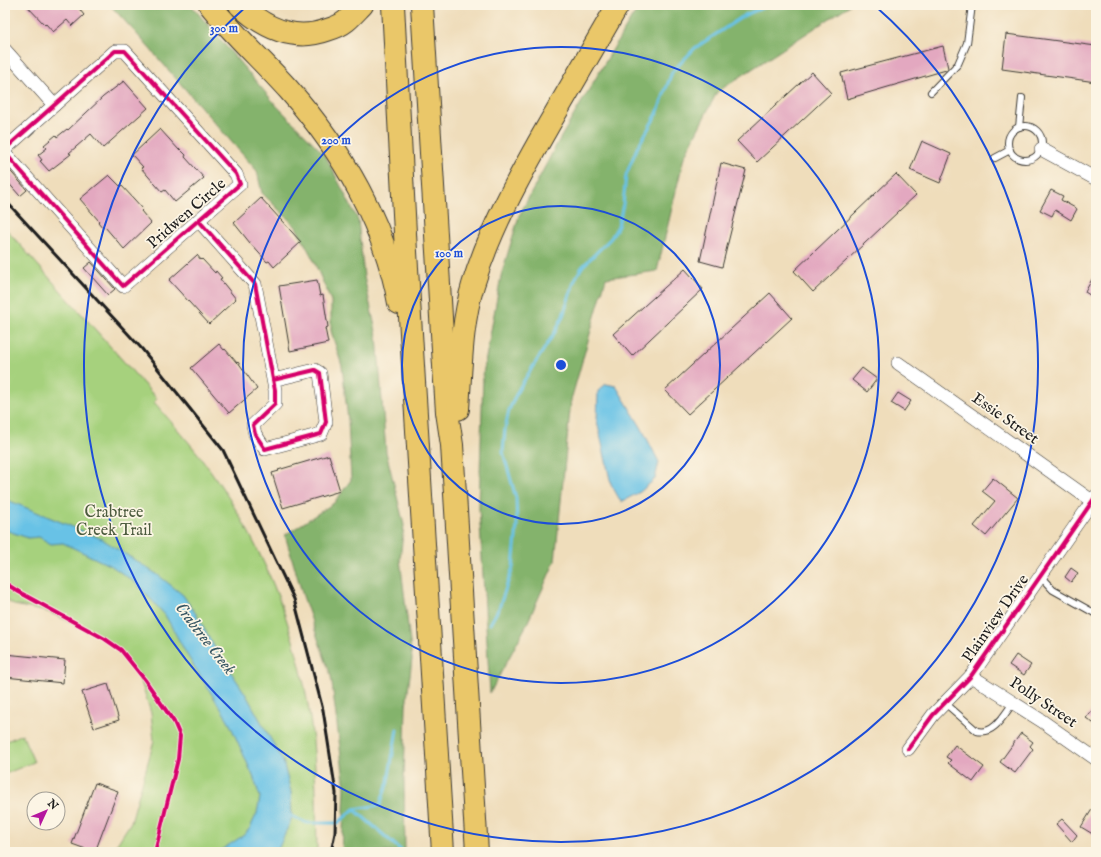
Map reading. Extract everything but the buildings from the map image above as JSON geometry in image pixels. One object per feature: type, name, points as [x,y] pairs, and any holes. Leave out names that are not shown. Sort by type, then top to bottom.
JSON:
[{"type":"highway","points":[[210,5],[301,104],[326,137],[357,186],[381,240],[390,265],[396,289],[417,427]]},
{"type":"highway","points":[[240,5],[269,26],[279,30],[302,35],[320,32],[345,22],[362,5]]},
{"type":"highway","points":[[393,5],[406,252],[443,852]]},
{"type":"highway","points":[[422,5],[444,374],[447,412],[452,445],[477,852]]},
{"type":"highway","points":[[454,484],[463,345],[467,313],[473,286],[496,223],[519,177],[618,5]]},
{"type":"street","points":[[5,50],[54,105]]},
{"type":"street","name":"Pridwen Circle","points":[[5,149],[115,51],[125,51],[236,174],[240,184],[123,286],[5,153]]},
{"type":"street","points":[[1041,150],[1096,179]]},
{"type":"street","points":[[199,221],[255,284],[273,380],[275,390],[275,404],[253,425],[255,434],[265,448],[321,434],[326,422],[320,373],[316,370],[273,380]]},
{"type":"street","name":"Essie Street","points":[[898,363],[1094,499]]},
{"type":"street","name":"Plainview Drive","points":[[908,749],[933,715],[971,676],[1094,499]]},
{"type":"street","name":"Polly Street","points":[[971,676],[1096,759]]},
{"type":"lane","points":[[931,92],[958,64],[967,43],[972,5]]},
{"type":"lane","points":[[1019,128],[1022,98]]},
{"type":"lane","points":[[1030,127],[1039,133],[1041,138],[1041,150],[1033,158],[1028,160],[1017,158],[1010,150],[1009,139],[1015,130],[1019,128],[1030,127]]},
{"type":"lane","points":[[995,158],[1010,150]]},
{"type":"lane","points":[[1040,576],[1053,590],[1096,614]]},
{"type":"lane","points":[[945,703],[977,731],[983,732],[995,726],[1013,703]]},
{"type":"green space","points":[[110,5],[191,5],[276,105],[325,155],[358,220],[364,277],[377,336],[386,452],[404,525],[400,559],[412,659],[406,707],[404,780],[405,852],[342,852],[345,788],[331,676],[303,596],[285,535],[334,503],[351,480],[348,420],[342,366],[331,331],[331,301],[313,259],[296,227],[262,193],[257,171]]},
{"type":"green space","points":[[641,5],[850,5],[717,92],[684,157],[657,271],[606,278],[571,400],[555,561],[526,626],[490,693],[479,508],[483,374],[501,276],[519,216],[558,142],[632,17]]},
{"type":"green space","name":"Crabtree Creek Trail","points":[[5,228],[157,399],[154,402],[194,448],[221,485],[257,549],[273,583],[286,617],[305,689],[311,725],[314,757],[317,852],[112,852],[131,822],[154,741],[151,713],[140,678],[115,648],[92,631],[48,612],[14,605],[5,599]]},
{"type":"green space","points":[[22,734],[34,762],[5,774],[5,742]]},
{"type":"water","points":[[606,384],[616,386],[641,427],[659,462],[655,479],[640,492],[621,502],[611,484],[597,421],[598,391]]},
{"type":"water","name":"Crabtree Creek","points":[[5,499],[102,539],[158,575],[183,595],[198,617],[216,650],[245,693],[283,761],[291,792],[292,818],[277,852],[218,852],[244,835],[250,828],[257,813],[260,797],[253,776],[228,720],[187,655],[165,615],[137,584],[113,567],[63,543],[51,544],[39,537],[28,538],[5,530]]},
{"type":"waterway","points":[[490,624],[499,608],[513,567],[517,526],[516,498],[503,452],[505,429],[509,410],[518,390],[555,332],[563,316],[575,279],[582,267],[611,238],[618,226],[623,204],[626,175],[637,148],[657,114],[672,72],[695,48],[745,15],[769,5]]},
{"type":"waterway","points":[[289,815],[307,823],[338,823],[354,809],[380,805],[388,782],[397,729]]},
{"type":"waterway","points":[[354,809],[403,852]]},
{"type":"railway","points":[[5,200],[142,349],[223,450],[294,599],[323,710],[336,793],[335,833],[331,852]]},
{"type":"cycle path","points":[[5,149],[115,51],[125,51],[236,174],[240,184],[123,286],[5,153]]},
{"type":"cycle path","points":[[199,221],[255,284],[275,390],[275,404],[253,425],[255,434],[265,449],[321,434],[326,422],[320,373],[315,370],[273,380]]},
{"type":"cycle path","points":[[908,749],[933,715],[971,676],[1096,496]]},
{"type":"cycle path","points":[[5,583],[105,639],[121,650],[145,680],[174,722],[180,736],[178,759],[155,852]]}]
